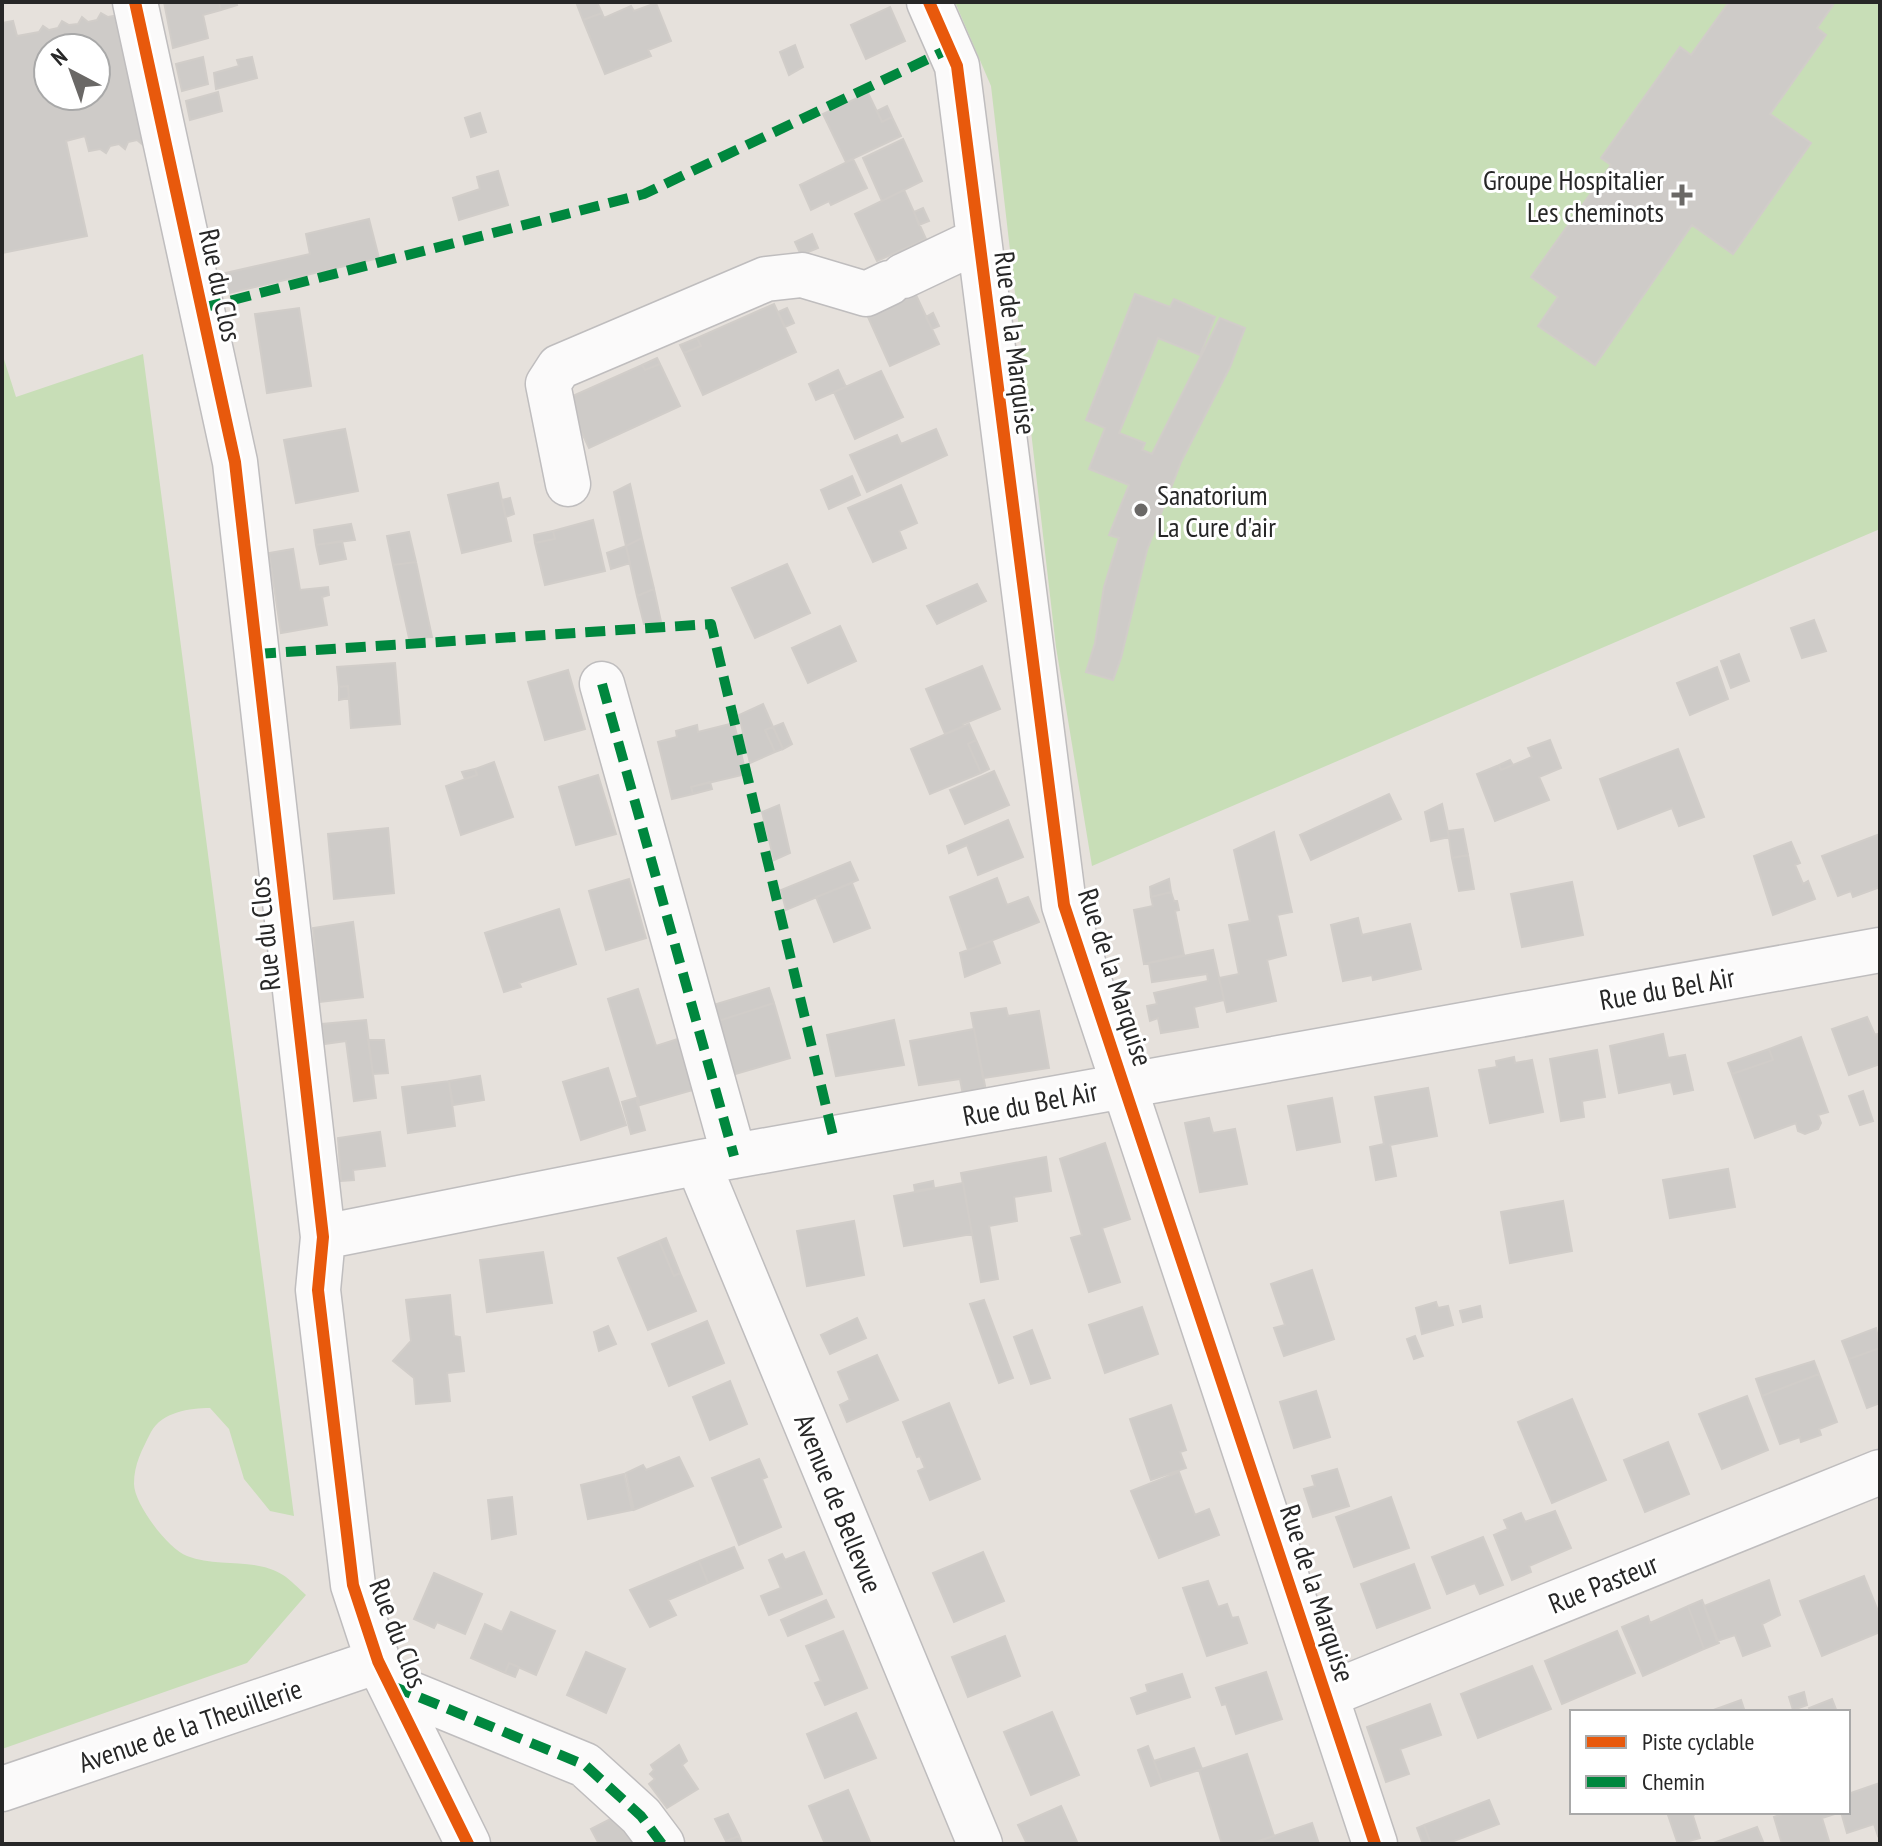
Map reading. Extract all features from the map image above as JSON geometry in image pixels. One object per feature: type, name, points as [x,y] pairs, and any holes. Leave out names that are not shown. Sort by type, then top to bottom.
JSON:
[{"type":"street","name":"Rue du Clos","points":[[135,2],[235,462],[323,1237],[318,1290],[353,1585],[385,1674],[468,1844]]},
{"type":"street","name":"Rue de la Marquise","points":[[929,2],[957,66],[1064,905],[1375,1844]]},
{"type":"street","points":[[568,484],[548,384],[559,367],[766,279],[802,275],[866,294],[979,240]]},
{"type":"street","name":"Avenue de Bellevue","points":[[602,684],[718,1159],[704,1178],[980,1844]]},
{"type":"street","name":"Rue du Bel Air","points":[[323,1237],[718,1159],[1880,950]]},
{"type":"street","name":"Rue Pasteur","points":[[1327,1695],[1880,1472]]},
{"type":"street","points":[[385,1674],[585,1765],[641,1816],[662,1844]]},
{"type":"street","name":"Avenue de la Theuillerie","points":[[2,1789],[385,1674]]},
{"type":"green space","points":[[955,2],[1880,2],[1880,529],[1092,866],[1056,647],[991,86]]},
{"type":"green space","points":[[2,353],[16,397],[143,354],[294,1516],[270,1511],[244,1479],[229,1429],[210,1408],[177,1412],[156,1425],[137,1464],[134,1477],[136,1493],[154,1525],[180,1552],[199,1560],[248,1564],[272,1570],[286,1577],[306,1595],[247,1663],[2,1749]]},
{"type":"building","points":[[164,2],[219,2],[221,10],[203,15],[208,38],[173,48]]},
{"type":"building","points":[[219,2],[236,2],[237,5],[221,10]]},
{"type":"building","points":[[576,2],[597,2],[602,13],[583,20]]},
{"type":"building","name":"Groupe Hospitalier Les cheminots","points":[[1729,2],[1828,2],[1833,5],[1817,28],[1826,35],[1770,114],[1811,143],[1733,254],[1692,225],[1595,365],[1538,326],[1558,297],[1531,277],[1611,165],[1601,158],[1680,47],[1691,55]]},
{"type":"building","points":[[656,3],[671,41],[648,50],[651,56],[605,74],[583,20],[602,13],[604,18],[631,6],[634,11]]},
{"type":"building","points":[[890,7],[905,41],[866,59],[851,25]]},
{"type":"building","points":[[101,13],[108,17],[119,15],[147,138],[143,145],[137,140],[128,142],[125,149],[119,144],[110,146],[106,153],[100,149],[89,151],[85,136],[66,141],[87,236],[2,253],[2,23],[13,21],[17,36],[32,33],[32,112],[112,112],[112,32],[39,32],[43,26],[49,30],[58,28],[62,21],[69,25],[78,24],[82,17],[88,22],[97,20]]},
{"type":"building","points":[[795,45],[803,67],[789,75],[780,52]]},
{"type":"building","points":[[203,57],[208,84],[182,91],[176,64]]},
{"type":"building","points":[[252,57],[257,78],[216,89],[214,73],[239,66],[237,60]]},
{"type":"building","points":[[218,92],[222,111],[190,120],[186,101]]},
{"type":"building","points":[[868,93],[882,122],[892,117],[901,136],[846,162],[823,114]]},
{"type":"building","points":[[887,106],[892,117],[882,122],[877,111]]},
{"type":"building","points":[[480,113],[486,132],[471,137],[465,118]]},
{"type":"building","points":[[903,139],[922,181],[882,201],[863,158]]},
{"type":"building","points":[[853,159],[867,188],[831,205],[829,201],[811,210],[800,185]]},
{"type":"building","points":[[498,171],[508,205],[459,220],[453,198],[480,189],[477,177]]},
{"type":"building","points":[[904,190],[926,239],[877,261],[855,214]]},
{"type":"building","points":[[923,208],[929,221],[919,225],[914,212]]},
{"type":"building","points":[[369,219],[379,258],[225,294],[221,274],[310,254],[306,234]]},
{"type":"building","points":[[812,234],[818,248],[801,255],[795,242]]},
{"type":"building","points":[[906,284],[912,296],[916,295],[939,344],[890,366],[868,317],[899,303],[893,290]]},
{"type":"building","name":"Sanatorium La Cure d'air","points":[[1135,294],[1170,307],[1174,299],[1215,317],[1200,355],[1158,338],[1119,433],[1145,443],[1142,450],[1152,454],[1220,318],[1245,328],[1230,367],[1181,462],[1147,550],[1113,680],[1086,672],[1095,643],[1104,587],[1119,538],[1109,535],[1129,485],[1089,469],[1105,428],[1086,420]]},
{"type":"building","points":[[774,304],[796,352],[703,395],[684,353],[701,346],[697,338]]},
{"type":"building","points":[[299,308],[311,386],[267,393],[255,314]]},
{"type":"building","points":[[787,308],[794,323],[785,327],[778,312]]},
{"type":"building","points":[[933,313],[939,326],[932,329],[926,317]]},
{"type":"building","points":[[697,338],[701,346],[684,353],[680,345]]},
{"type":"building","points":[[657,358],[660,364],[645,370],[642,365]]},
{"type":"building","points":[[660,364],[680,406],[589,448],[566,399],[642,365],[645,370]]},
{"type":"building","points":[[838,370],[846,387],[816,400],[809,384]]},
{"type":"building","points":[[881,371],[903,417],[855,439],[834,392]]},
{"type":"building","points":[[345,429],[358,491],[296,503],[284,440]]},
{"type":"building","points":[[936,429],[947,455],[867,492],[850,455],[897,435],[901,444]]},
{"type":"building","points":[[852,476],[860,495],[829,509],[821,490]]},
{"type":"building","points":[[498,483],[511,541],[462,553],[448,495]]},
{"type":"building","points":[[630,484],[642,538],[626,546],[614,492]]},
{"type":"building","points":[[901,485],[917,523],[899,531],[906,548],[873,562],[848,508]]},
{"type":"building","points":[[510,498],[514,514],[506,517],[502,500]]},
{"type":"building","points":[[593,520],[605,571],[545,585],[535,543],[555,539],[553,531]]},
{"type":"building","points":[[351,524],[355,540],[316,545],[314,530]]},
{"type":"building","points":[[553,531],[555,539],[535,543],[534,535]]},
{"type":"building","points":[[409,532],[416,562],[393,565],[387,536]]},
{"type":"building","points":[[642,538],[654,589],[637,596],[626,546]]},
{"type":"building","points":[[342,541],[346,559],[320,564],[316,545]]},
{"type":"building","points":[[626,546],[630,563],[611,569],[607,553]]},
{"type":"building","points":[[293,549],[300,590],[328,587],[329,595],[322,597],[327,625],[281,633],[269,553]]},
{"type":"building","points":[[416,562],[432,637],[409,638],[393,565]]},
{"type":"building","points":[[787,564],[810,613],[755,638],[732,588]]},
{"type":"building","points":[[977,584],[986,601],[937,624],[927,606]]},
{"type":"building","points":[[654,589],[661,622],[644,624],[637,596]]},
{"type":"building","points":[[1814,620],[1826,651],[1802,658],[1791,628]]},
{"type":"building","points":[[840,626],[856,661],[808,683],[792,648]]},
{"type":"building","points":[[1739,654],[1749,681],[1731,688],[1721,661]]},
{"type":"building","points":[[395,663],[400,724],[351,728],[348,686],[339,687],[337,667]]},
{"type":"building","points":[[982,666],[1000,709],[945,734],[926,689]]},
{"type":"building","points":[[1717,667],[1728,699],[1690,715],[1677,683]]},
{"type":"building","points":[[568,670],[585,729],[545,740],[528,682]]},
{"type":"building","points":[[348,686],[349,698],[339,700],[339,687]]},
{"type":"building","points":[[763,704],[773,727],[765,730],[775,752],[750,763],[739,715]]},
{"type":"building","points":[[734,723],[746,774],[691,787],[693,794],[672,799],[658,742],[677,737],[676,731],[697,725],[698,732]]},
{"type":"building","points":[[783,723],[792,744],[783,749],[773,727]]},
{"type":"building","points":[[969,724],[976,740],[968,744],[981,773],[930,794],[911,749]]},
{"type":"building","points":[[773,727],[783,749],[775,752],[765,730]]},
{"type":"building","points":[[976,740],[989,769],[981,773],[968,744]]},
{"type":"building","points":[[1550,740],[1561,768],[1539,777],[1549,800],[1495,821],[1477,774],[1499,765],[1501,770],[1532,757],[1528,748]]},
{"type":"building","points":[[1678,749],[1704,817],[1679,826],[1672,808],[1618,829],[1600,779]]},
{"type":"building","points":[[1510,760],[1513,765],[1501,770],[1499,765]]},
{"type":"building","points":[[494,762],[513,817],[461,835],[446,786],[477,775],[475,769]]},
{"type":"building","points":[[475,769],[477,775],[465,779],[462,772]]},
{"type":"building","points":[[994,771],[1009,805],[965,824],[950,790]]},
{"type":"building","points":[[598,775],[616,834],[576,845],[559,787]]},
{"type":"building","points":[[710,782],[712,789],[693,794],[691,787]]},
{"type":"building","points":[[1389,794],[1401,819],[1311,860],[1300,835]]},
{"type":"building","points":[[1442,804],[1449,837],[1431,841],[1425,812]]},
{"type":"building","points":[[779,805],[790,853],[774,860],[762,812]]},
{"type":"building","points":[[1008,820],[1023,857],[978,875],[967,845],[949,853],[947,846]]},
{"type":"building","points":[[388,828],[394,893],[334,899],[328,834]]},
{"type":"building","points":[[1463,829],[1468,855],[1452,858],[1448,831]]},
{"type":"building","points":[[1274,832],[1292,912],[1277,915],[1286,955],[1267,960],[1276,1001],[1227,1012],[1219,978],[1239,974],[1229,925],[1250,921],[1234,850]]},
{"type":"building","points":[[1880,834],[1880,887],[1853,897],[1851,891],[1838,896],[1822,856]]},
{"type":"building","points":[[1791,842],[1800,863],[1795,865],[1803,884],[1808,881],[1815,899],[1773,915],[1754,856]]},
{"type":"building","points":[[1468,855],[1474,889],[1459,891],[1452,858]]},
{"type":"building","points":[[850,862],[858,880],[786,910],[781,890]]},
{"type":"building","points":[[997,878],[1007,905],[1028,897],[1039,922],[968,950],[950,897]]},
{"type":"building","points":[[629,879],[646,938],[606,950],[589,891]]},
{"type":"building","points":[[1169,879],[1171,892],[1151,897],[1150,887]]},
{"type":"building","points":[[1572,882],[1583,935],[1522,947],[1511,894]]},
{"type":"building","points":[[852,883],[870,928],[834,942],[816,897]]},
{"type":"building","points":[[1171,892],[1179,910],[1175,911],[1184,955],[1144,964],[1134,910],[1153,906],[1151,897]]},
{"type":"building","points":[[559,909],[576,964],[519,983],[521,987],[504,992],[485,933]]},
{"type":"building","points":[[1358,918],[1362,935],[1410,924],[1421,969],[1373,980],[1372,975],[1343,981],[1331,925]]},
{"type":"building","points":[[353,922],[363,997],[320,1002],[313,928]]},
{"type":"building","points":[[992,941],[1000,963],[965,977],[960,953]]},
{"type":"building","points":[[1213,950],[1224,1000],[1194,1007],[1198,1027],[1161,1033],[1158,1018],[1150,1021],[1147,1006],[1157,1004],[1154,993],[1208,981],[1207,974],[1152,982],[1149,963]]},
{"type":"building","points":[[769,988],[774,1003],[709,1024],[704,1008]]},
{"type":"building","points":[[638,989],[656,1046],[687,1036],[703,1087],[640,1105],[608,999]]},
{"type":"building","points":[[774,1003],[790,1058],[725,1077],[709,1024]]},
{"type":"building","points":[[1006,1008],[1008,1016],[1039,1011],[1049,1068],[983,1078],[971,1013]]},
{"type":"building","points":[[1867,1017],[1875,1035],[1880,1033],[1880,1064],[1849,1075],[1832,1029]]},
{"type":"building","points":[[366,1020],[376,1098],[354,1101],[346,1041],[324,1044],[322,1024]]},
{"type":"building","points":[[894,1020],[904,1065],[836,1076],[827,1035]]},
{"type":"building","points":[[974,1029],[986,1091],[963,1095],[960,1079],[919,1085],[910,1041]]},
{"type":"building","points":[[1663,1034],[1668,1058],[1685,1055],[1693,1090],[1674,1094],[1671,1082],[1619,1093],[1610,1046]]},
{"type":"building","points":[[1801,1037],[1828,1112],[1818,1115],[1821,1123],[1818,1129],[1805,1134],[1798,1131],[1796,1123],[1755,1138],[1732,1074],[1773,1060],[1769,1049]]},
{"type":"building","points":[[368,1040],[384,1040],[388,1073],[373,1074]]},
{"type":"building","points":[[1769,1049],[1773,1060],[1732,1074],[1728,1063]]},
{"type":"building","points":[[1597,1050],[1605,1097],[1582,1101],[1584,1117],[1561,1121],[1550,1059]]},
{"type":"building","points":[[1514,1057],[1515,1063],[1532,1060],[1543,1112],[1490,1123],[1479,1070],[1497,1067],[1496,1061]]},
{"type":"building","points":[[608,1068],[626,1125],[581,1140],[563,1082]]},
{"type":"building","points":[[480,1076],[484,1100],[453,1105],[449,1081]]},
{"type":"building","points":[[449,1081],[455,1126],[408,1133],[402,1087]]},
{"type":"building","points":[[1428,1088],[1437,1136],[1390,1145],[1396,1176],[1376,1180],[1370,1147],[1384,1144],[1375,1097]]},
{"type":"building","points":[[1863,1091],[1873,1121],[1860,1125],[1849,1096]]},
{"type":"building","points":[[636,1098],[645,1130],[631,1134],[622,1102]]},
{"type":"building","points":[[1332,1098],[1340,1142],[1297,1150],[1288,1106]]},
{"type":"building","points":[[1209,1118],[1213,1133],[1235,1129],[1247,1184],[1200,1192],[1185,1123]]},
{"type":"building","points":[[380,1132],[385,1166],[353,1170],[354,1180],[341,1181],[338,1138]]},
{"type":"building","points":[[1105,1143],[1130,1219],[1102,1228],[1120,1282],[1089,1292],[1071,1238],[1082,1235],[1060,1159]]},
{"type":"building","points":[[1046,1157],[1051,1191],[1014,1197],[1017,1221],[989,1226],[998,1279],[981,1282],[961,1173]]},
{"type":"building","points":[[1728,1169],[1735,1207],[1670,1218],[1663,1180]]},
{"type":"building","points":[[933,1181],[934,1188],[915,1191],[914,1185]]},
{"type":"building","points":[[963,1183],[972,1234],[904,1246],[894,1196]]},
{"type":"building","points":[[1563,1201],[1572,1251],[1510,1263],[1501,1212]]},
{"type":"building","points":[[854,1221],[864,1275],[807,1286],[797,1231]]},
{"type":"building","points":[[666,1238],[680,1273],[674,1276],[659,1241]]},
{"type":"building","points":[[659,1241],[674,1276],[680,1273],[696,1311],[648,1330],[618,1258]]},
{"type":"building","points":[[543,1252],[552,1303],[487,1312],[480,1260]]},
{"type":"building","points":[[1312,1270],[1334,1339],[1284,1356],[1274,1328],[1285,1325],[1271,1284]]},
{"type":"building","points":[[450,1295],[454,1336],[460,1337],[464,1371],[447,1373],[450,1401],[416,1404],[414,1378],[393,1361],[411,1341],[406,1300]]},
{"type":"building","points":[[984,1300],[1013,1378],[999,1383],[970,1304]]},
{"type":"building","points":[[1436,1302],[1438,1308],[1448,1306],[1453,1325],[1422,1334],[1416,1308]]},
{"type":"building","points":[[1480,1306],[1482,1317],[1463,1322],[1460,1311]]},
{"type":"building","points":[[1142,1307],[1158,1354],[1105,1373],[1089,1325]]},
{"type":"building","points":[[857,1318],[866,1338],[830,1354],[821,1335]]},
{"type":"building","points":[[707,1321],[724,1363],[669,1386],[652,1344]]},
{"type":"building","points":[[608,1326],[616,1344],[599,1351],[594,1332]]},
{"type":"building","points":[[1876,1328],[1880,1348],[1849,1359],[1842,1341]]},
{"type":"building","points":[[1032,1330],[1050,1378],[1031,1384],[1014,1337]]},
{"type":"building","points":[[1415,1336],[1423,1356],[1414,1359],[1407,1339]]},
{"type":"building","points":[[1880,1348],[1880,1403],[1867,1408],[1849,1359]]},
{"type":"building","points":[[877,1355],[898,1400],[847,1422],[840,1405],[850,1400],[838,1372]]},
{"type":"building","points":[[1814,1361],[1819,1374],[1762,1396],[1756,1379]]},
{"type":"building","points":[[1819,1374],[1837,1422],[1819,1429],[1821,1435],[1801,1442],[1800,1437],[1780,1444],[1762,1396]]},
{"type":"building","points":[[730,1381],[747,1424],[710,1440],[693,1397]]},
{"type":"building","points":[[1316,1391],[1330,1437],[1294,1448],[1280,1402]]},
{"type":"building","points":[[1747,1396],[1768,1450],[1722,1469],[1699,1414]]},
{"type":"building","points":[[1572,1399],[1606,1480],[1552,1503],[1518,1422]]},
{"type":"building","points":[[949,1403],[980,1479],[930,1500],[918,1471],[925,1468],[920,1456],[917,1457],[903,1422]]},
{"type":"building","points":[[1171,1405],[1186,1450],[1180,1452],[1186,1468],[1151,1480],[1130,1419]]},
{"type":"building","points":[[1668,1442],[1689,1494],[1645,1512],[1624,1460]]},
{"type":"building","points":[[679,1457],[693,1486],[634,1510],[626,1473],[643,1465],[646,1470]]},
{"type":"building","points":[[759,1459],[767,1477],[762,1479],[781,1527],[739,1545],[712,1478]]},
{"type":"building","points":[[1337,1469],[1349,1506],[1313,1517],[1304,1489],[1315,1486],[1312,1476]]},
{"type":"building","points":[[1179,1472],[1195,1515],[1209,1509],[1219,1535],[1159,1558],[1131,1491]]},
{"type":"building","points":[[624,1474],[632,1510],[588,1519],[581,1485]]},
{"type":"building","points":[[512,1497],[516,1534],[492,1539],[488,1500]]},
{"type":"building","points":[[1391,1497],[1409,1548],[1354,1567],[1336,1517]]},
{"type":"building","points":[[1555,1511],[1571,1548],[1529,1566],[1531,1572],[1512,1580],[1494,1535],[1508,1529],[1504,1520],[1521,1513],[1525,1522]]},
{"type":"building","points":[[1483,1537],[1503,1585],[1480,1594],[1475,1583],[1447,1594],[1432,1557]]},
{"type":"building","points":[[734,1547],[743,1568],[708,1583],[699,1561]]},
{"type":"building","points":[[804,1552],[822,1594],[769,1615],[761,1596],[781,1588],[769,1560],[782,1554],[785,1560]]},
{"type":"building","points":[[983,1552],[1004,1601],[954,1622],[933,1573]]},
{"type":"building","points":[[699,1561],[708,1583],[668,1600],[676,1615],[650,1627],[630,1590]]},
{"type":"building","points":[[1414,1564],[1430,1608],[1377,1628],[1361,1584]]},
{"type":"building","points":[[434,1573],[482,1594],[465,1634],[437,1622],[434,1628],[414,1619]]},
{"type":"building","points":[[1864,1576],[1880,1616],[1880,1632],[1822,1656],[1800,1601]]},
{"type":"building","points":[[1769,1580],[1780,1615],[1762,1624],[1770,1646],[1743,1656],[1735,1635],[1717,1641],[1704,1606]]},
{"type":"building","points":[[1208,1581],[1218,1607],[1227,1604],[1232,1618],[1238,1617],[1247,1643],[1207,1656],[1183,1588]]},
{"type":"building","points":[[826,1600],[834,1617],[788,1636],[781,1620]]},
{"type":"building","points":[[1702,1600],[1719,1643],[1704,1649],[1688,1606]]},
{"type":"building","points":[[1688,1606],[1704,1649],[1643,1676],[1622,1627],[1648,1616],[1650,1623]]},
{"type":"building","points":[[511,1612],[555,1631],[536,1675],[509,1663],[505,1673],[471,1658],[485,1624],[502,1632]]},
{"type":"building","points":[[843,1631],[867,1688],[825,1705],[815,1683],[821,1681],[806,1646]]},
{"type":"building","points":[[1617,1631],[1635,1673],[1562,1704],[1545,1661]]},
{"type":"building","points":[[1005,1636],[1020,1676],[968,1697],[952,1657]]},
{"type":"building","points":[[586,1652],[625,1669],[606,1713],[567,1695]]},
{"type":"building","points":[[509,1663],[519,1667],[515,1677],[505,1673]]},
{"type":"building","points":[[1532,1666],[1551,1709],[1478,1738],[1461,1694]]},
{"type":"building","points":[[1266,1672],[1282,1719],[1236,1734],[1226,1704],[1222,1705],[1216,1688]]},
{"type":"building","points":[[1182,1674],[1190,1697],[1137,1714],[1131,1698],[1148,1692],[1146,1685]]},
{"type":"building","points":[[1804,1692],[1807,1705],[1793,1710],[1789,1697]]},
{"type":"building","points":[[1832,1699],[1836,1710],[1810,1710]]},
{"type":"building","points":[[1741,1700],[1744,1710],[1714,1710]]},
{"type":"building","points":[[1430,1704],[1441,1735],[1400,1749],[1409,1774],[1386,1782],[1367,1727]]},
{"type":"building","points":[[1052,1712],[1079,1775],[1031,1795],[1004,1732]]},
{"type":"building","points":[[856,1713],[876,1758],[825,1778],[807,1734]]},
{"type":"building","points":[[679,1745],[687,1761],[682,1765],[698,1789],[667,1808],[649,1784],[655,1779],[650,1774],[654,1770],[651,1765]]},
{"type":"building","points":[[1148,1746],[1162,1782],[1151,1786],[1138,1750]]},
{"type":"building","points":[[1194,1748],[1202,1769],[1162,1782],[1154,1761]]},
{"type":"building","points":[[1247,1754],[1274,1836],[1249,1844],[1222,1844],[1199,1770]]},
{"type":"building","points":[[1880,1783],[1880,1835],[1874,1824],[1847,1833],[1842,1814],[1850,1814],[1850,1793]]},
{"type":"building","points":[[848,1790],[871,1844],[825,1844],[809,1806]]},
{"type":"building","points":[[1489,1800],[1499,1824],[1446,1844],[1431,1844],[1424,1825]]},
{"type":"building","points":[[1061,1806],[1078,1844],[1027,1844],[1018,1825]]},
{"type":"building","points":[[620,1814],[636,1844],[599,1844],[591,1829]]},
{"type":"building","points":[[728,1814],[739,1836],[726,1841],[715,1819]]},
{"type":"building","points":[[1668,1814],[1694,1814],[1700,1838],[1678,1844]]},
{"type":"building","points":[[1783,1814],[1835,1814],[1822,1818],[1829,1841],[1820,1844],[1782,1844],[1774,1817]]},
{"type":"building","points":[[1312,1823],[1319,1844],[1264,1844],[1262,1840]]},
{"type":"building","points":[[1424,1825],[1431,1844],[1423,1844],[1417,1828]]},
{"type":"building","points":[[1757,1827],[1764,1844],[1711,1844]]},
{"type":"building","points":[[739,1836],[742,1844],[727,1844],[726,1841]]},
{"type":"marked path","points":[[202,308],[644,194],[949,49]]},
{"type":"marked path","points":[[256,654],[711,624],[834,1140]]},
{"type":"marked path","points":[[602,684],[734,1156]]},
{"type":"marked path","points":[[392,1686],[585,1765],[641,1816],[662,1844]]},
{"type":"cycle path","points":[[135,2],[235,462],[323,1237],[318,1290],[353,1585],[378,1661],[468,1844]]},
{"type":"cycle path","points":[[929,2],[957,66],[1064,905],[1375,1844]]},
{"type":"place","name":"Groupe Hospitalier Les cheminots","points":[[1682,195]]},
{"type":"place","name":"Sanatorium La Cure d'air","points":[[1141,510]]}]
